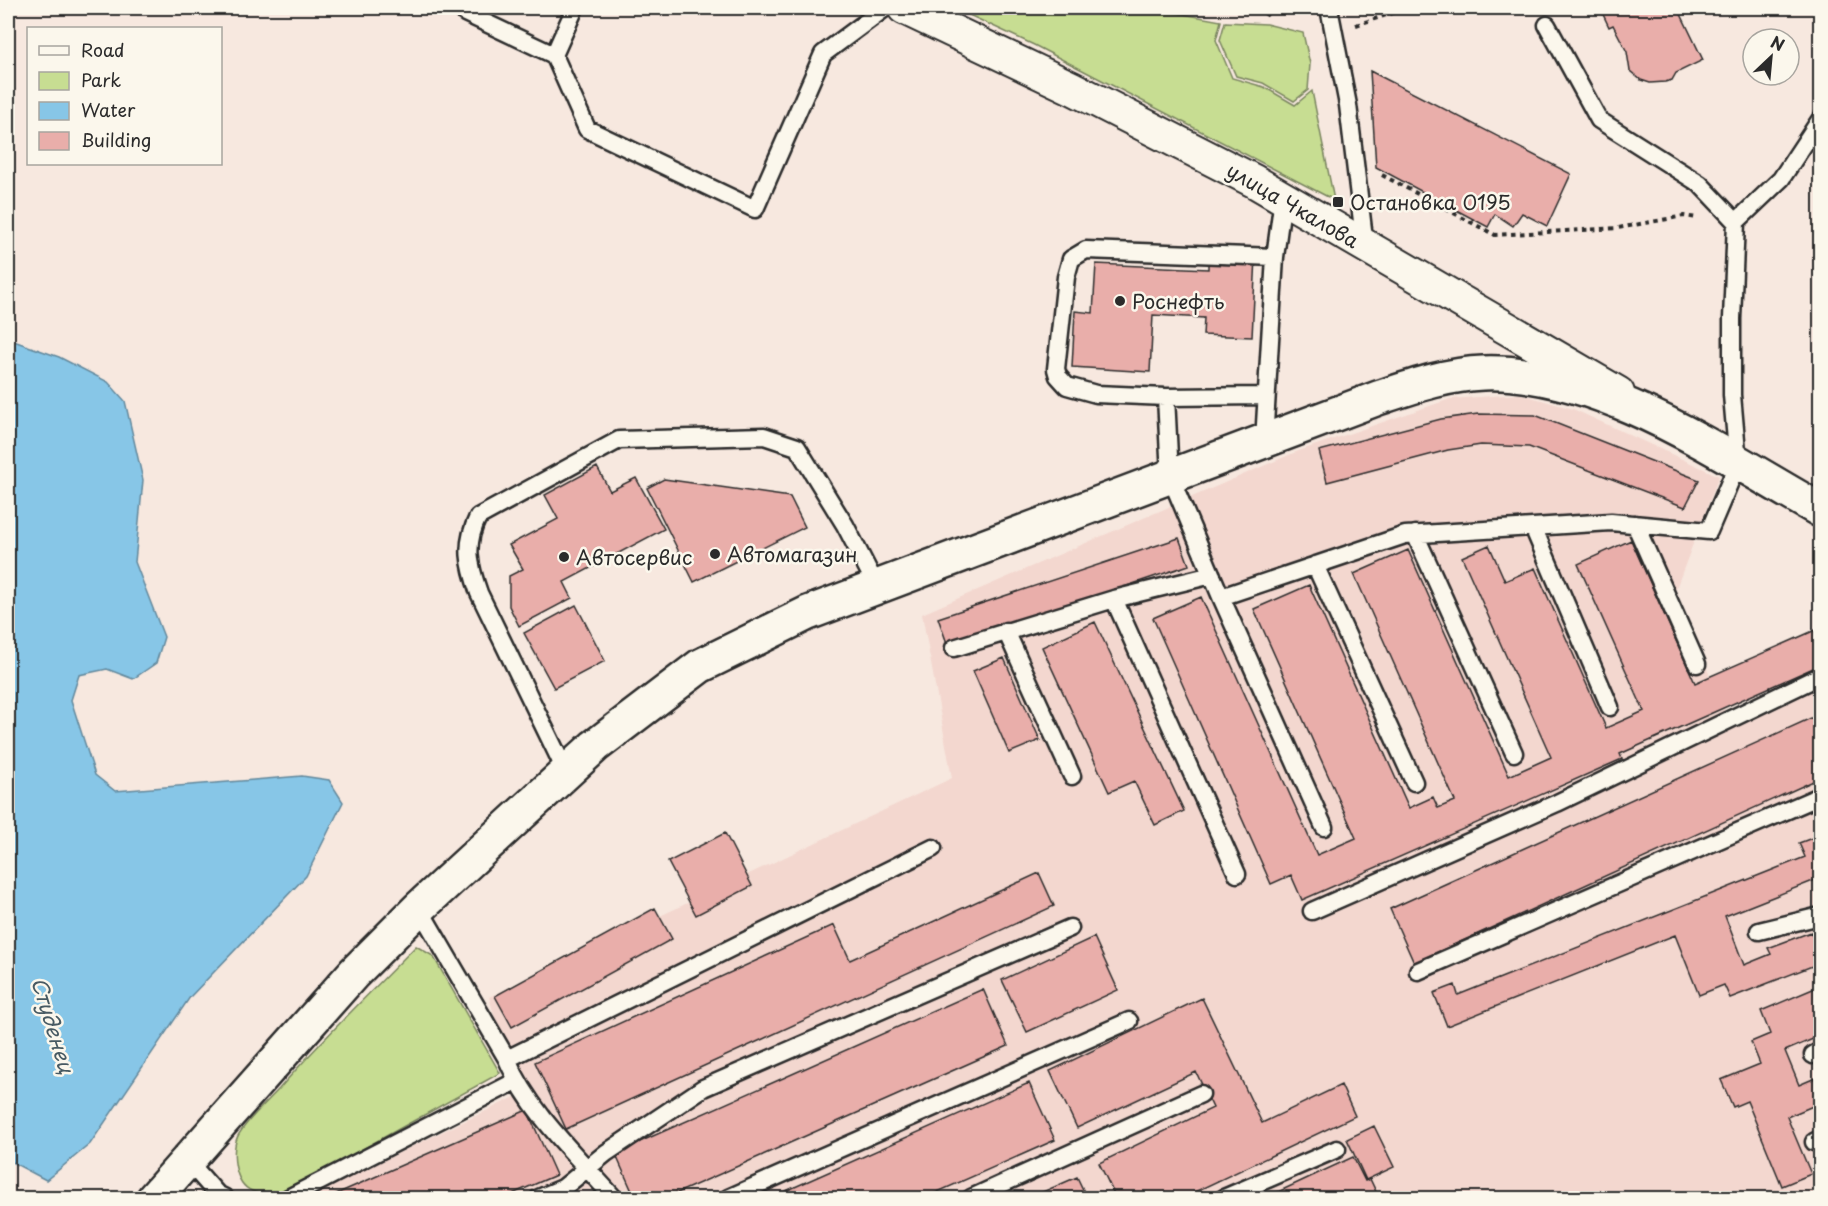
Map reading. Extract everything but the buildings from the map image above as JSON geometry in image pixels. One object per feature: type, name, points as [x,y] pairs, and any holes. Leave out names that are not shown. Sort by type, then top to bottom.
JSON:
[{"type":"main road","points":[[154,1198],[354,973],[419,908],[595,746],[699,666],[808,613],[1170,476],[1420,385],[1482,373],[1528,375],[1594,393],[1670,426],[1821,510]]},
{"type":"street","name":"улица Чкалова","points":[[904,8],[1072,88],[1283,198],[1576,368],[1670,426]]},
{"type":"lane","points":[[554,55],[575,8]]},
{"type":"lane","points":[[465,13],[554,55],[587,129],[755,209],[823,54],[885,8]]},
{"type":"lane","points":[[1329,8],[1335,31],[1356,161],[1365,246]]},
{"type":"lane","points":[[1547,25],[1599,120],[1700,184],[1736,222]]},
{"type":"lane","points":[[1221,597],[1405,535],[1611,522],[1709,531],[1738,463],[1732,384],[1731,319],[1736,222],[1781,180],[1821,120]]},
{"type":"lane","points":[[1264,441],[1275,257],[1283,198]]},
{"type":"lane","points":[[1266,396],[1166,397],[1096,394],[1076,390],[1061,381],[1056,369],[1064,288],[1071,259],[1086,250],[1095,248],[1275,257]]},
{"type":"lane","points":[[1166,397],[1170,476],[1221,597],[1324,827]]},
{"type":"lane","points":[[566,772],[479,593],[469,564],[468,546],[478,517],[619,440],[764,436],[798,447],[845,525],[877,587]]},
{"type":"lane","points":[[1635,524],[1697,664]]},
{"type":"lane","points":[[1533,527],[1610,706]]},
{"type":"lane","points":[[1416,534],[1514,753]]},
{"type":"lane","points":[[1316,565],[1414,782]]},
{"type":"lane","points":[[954,648],[1114,599],[1212,575]]},
{"type":"lane","points":[[1114,599],[1237,874]]},
{"type":"lane","points":[[1006,631],[1072,776]]},
{"type":"lane","points":[[1312,911],[1557,803],[1821,676]]},
{"type":"lane","points":[[1418,971],[1821,796]]},
{"type":"lane","points":[[507,1059],[933,848]]},
{"type":"lane","points":[[419,908],[507,1059],[516,1081],[552,1130],[614,1198]]},
{"type":"lane","points":[[1759,931],[1821,916]]},
{"type":"lane","points":[[539,1198],[563,1188],[587,1167],[703,1088],[1070,928]]},
{"type":"lane","points":[[728,1198],[1129,1021]]},
{"type":"lane","points":[[288,1198],[516,1081]]},
{"type":"lane","points":[[971,1198],[1201,1094]]},
{"type":"lane","points":[[1224,1198],[1337,1149]]},
{"type":"lane","points":[[188,1161],[217,1194],[225,1198]]},
{"type":"path","points":[[1335,31],[1408,8]]},
{"type":"path","points":[[1356,161],[1495,235],[1618,228],[1684,216],[1736,222]]},
{"type":"shaded area","points":[[1520,394],[1573,409],[1719,476],[1675,591],[1731,727],[1820,687],[1820,1198],[305,1198],[517,1096],[489,997],[952,778],[922,614],[1296,452],[1450,399]]},
{"type":"green space","points":[[954,8],[1150,8],[1221,21],[1216,40],[1232,78],[1264,87],[1295,105],[1312,91],[1334,200],[1034,45]]},
{"type":"green space","points":[[1225,22],[1266,24],[1303,33],[1310,64],[1308,90],[1294,101],[1263,83],[1236,76],[1220,40]]},
{"type":"green space","points":[[416,946],[433,956],[500,1073],[296,1186],[279,1193],[269,1194],[258,1193],[246,1187],[238,1174],[234,1157],[236,1140],[243,1128],[329,1034]]},
{"type":"water","name":"Студенец","points":[[8,339],[59,357],[108,382],[125,401],[143,480],[135,562],[164,637],[156,663],[133,679],[107,669],[79,675],[71,700],[95,775],[115,791],[302,776],[329,780],[343,802],[306,876],[190,997],[90,1144],[46,1180],[8,1160]]},
{"type":"place","name":"Остановка 0195","points":[[1338,202]]},
{"type":"place","name":"Роснефть","points":[[1120,301]]},
{"type":"place","name":"Автомагазин","points":[[715,554]]},
{"type":"place","name":"Автосервис","points":[[564,557]]}]
